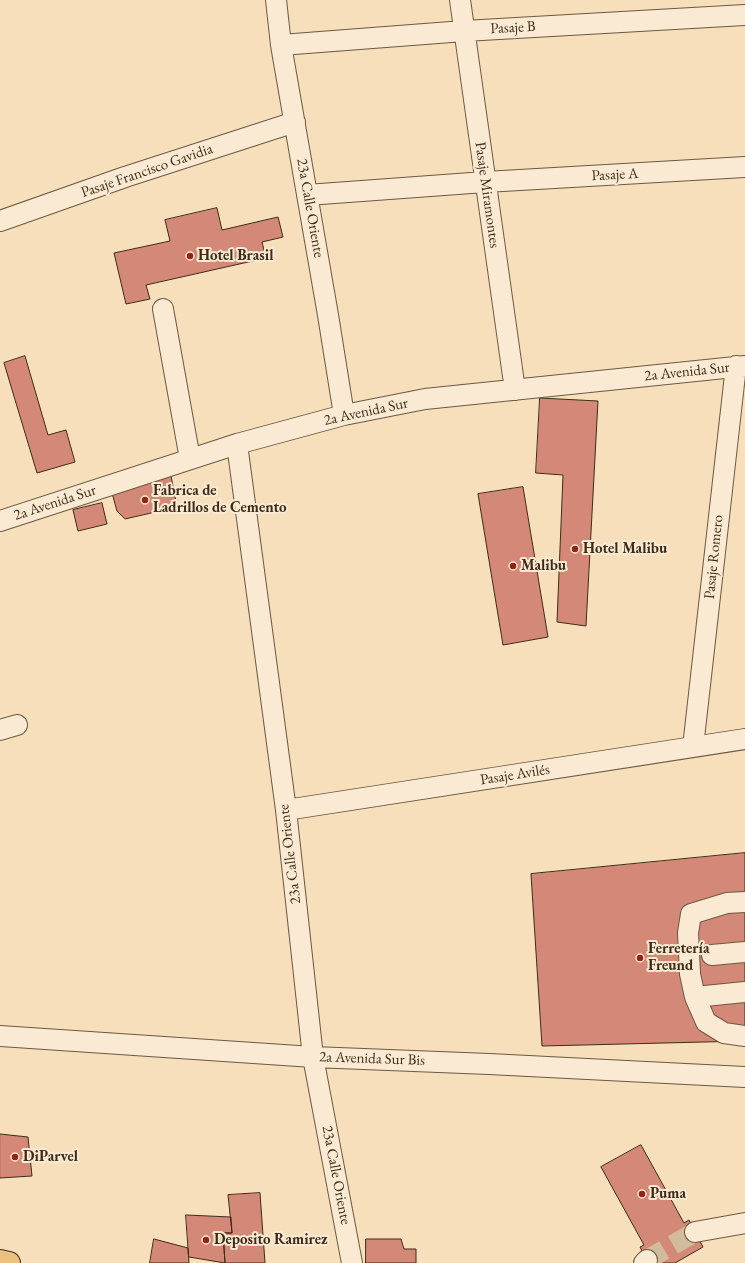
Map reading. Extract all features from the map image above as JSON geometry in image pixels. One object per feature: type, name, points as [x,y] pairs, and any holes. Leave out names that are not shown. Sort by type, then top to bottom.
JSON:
[{"type":"main road","points":[[0,1261],[9,1263]]},
{"type":"street","name":"23a Calle Oriente","points":[[276,0],[281,45],[344,415]]},
{"type":"street","name":"Pasaje Miramontes","points":[[460,0],[515,390]]},
{"type":"street","name":"Pasaje B","points":[[281,45],[464,31],[745,15]]},
{"type":"street","name":"Pasaje Francisco Gavidia","points":[[0,221],[126,177],[295,122]]},
{"type":"street","name":"Pasaje A","points":[[307,195],[486,182],[745,167]]},
{"type":"street","points":[[163,309],[190,459]]},
{"type":"street","name":"2a Avenida Sur","points":[[0,521],[237,444],[344,415],[425,399],[740,366]]},
{"type":"street","name":"Pasaje Romero","points":[[693,747],[740,366]]},
{"type":"street","name":"23a Calle Oriente","points":[[237,444],[286,810],[313,1057],[352,1263]]},
{"type":"street","name":"Pasaje Avilés","points":[[286,810],[745,739]]},
{"type":"street","points":[[745,902],[727,903],[691,914],[688,932],[690,974],[695,997],[706,1022],[724,1033],[745,1036]]},
{"type":"street","points":[[712,955],[745,952]]},
{"type":"street","points":[[695,997],[745,992]]},
{"type":"street","name":"2a Avenida Sur Bis","points":[[0,1036],[313,1057],[745,1077]]},
{"type":"street","points":[[695,1232],[745,1223]]},
{"type":"building","name":"Hotel Brasil","points":[[217,208],[222,230],[278,217],[283,237],[262,242],[266,258],[146,285],[150,299],[126,304],[114,253],[170,241],[165,220]]},
{"type":"building","points":[[25,356],[48,435],[66,430],[75,462],[37,473],[4,363]]},
{"type":"building","name":"Hotel Malibu","points":[[540,398],[598,401],[586,626],[557,622],[563,475],[536,473]]},
{"type":"building","name":"Fabrica de Ladrillos de Cemento","points":[[171,476],[177,507],[125,519],[117,511],[112,493]]},
{"type":"building","name":"Malibu","points":[[523,487],[548,637],[503,645],[478,494]]},
{"type":"building","points":[[102,503],[107,524],[78,531],[73,510]]},
{"type":"building","name":"Ferretería Freund","points":[[745,853],[745,1041],[542,1046],[531,874]]},
{"type":"building","name":"DiParvel","points":[[0,1134],[28,1137],[32,1176],[0,1178]]},
{"type":"building","name":"Puma","points":[[641,1145],[684,1223],[689,1220],[703,1247],[675,1263],[648,1263],[640,1247],[644,1245],[601,1167]]},
{"type":"building","points":[[260,1193],[265,1263],[225,1263],[223,1233],[232,1233],[228,1195]]},
{"type":"building","name":"Deposito Ramirez","points":[[186,1215],[231,1217],[232,1233],[223,1233],[225,1263],[189,1257]]},
{"type":"building","points":[[154,1239],[188,1248],[189,1263],[150,1263]]},
{"type":"building","points":[[366,1239],[401,1239],[404,1249],[416,1249],[416,1263],[366,1263]]},
{"type":"tunnel","points":[[647,1260],[695,1232]]},
{"type":"place","name":"Hotel Brasil","points":[[190,256]]},
{"type":"place","name":"Fabrica de Ladrillos de Cemento","points":[[145,500]]},
{"type":"place","name":"Hotel Malibu","points":[[575,549]]},
{"type":"place","name":"Malibu","points":[[513,566]]},
{"type":"place","name":"Ferretería Freund","points":[[640,958]]},
{"type":"place","name":"DiParvel","points":[[15,1157]]},
{"type":"place","name":"Puma","points":[[642,1194]]},
{"type":"place","name":"Deposito Ramirez","points":[[206,1240]]}]
